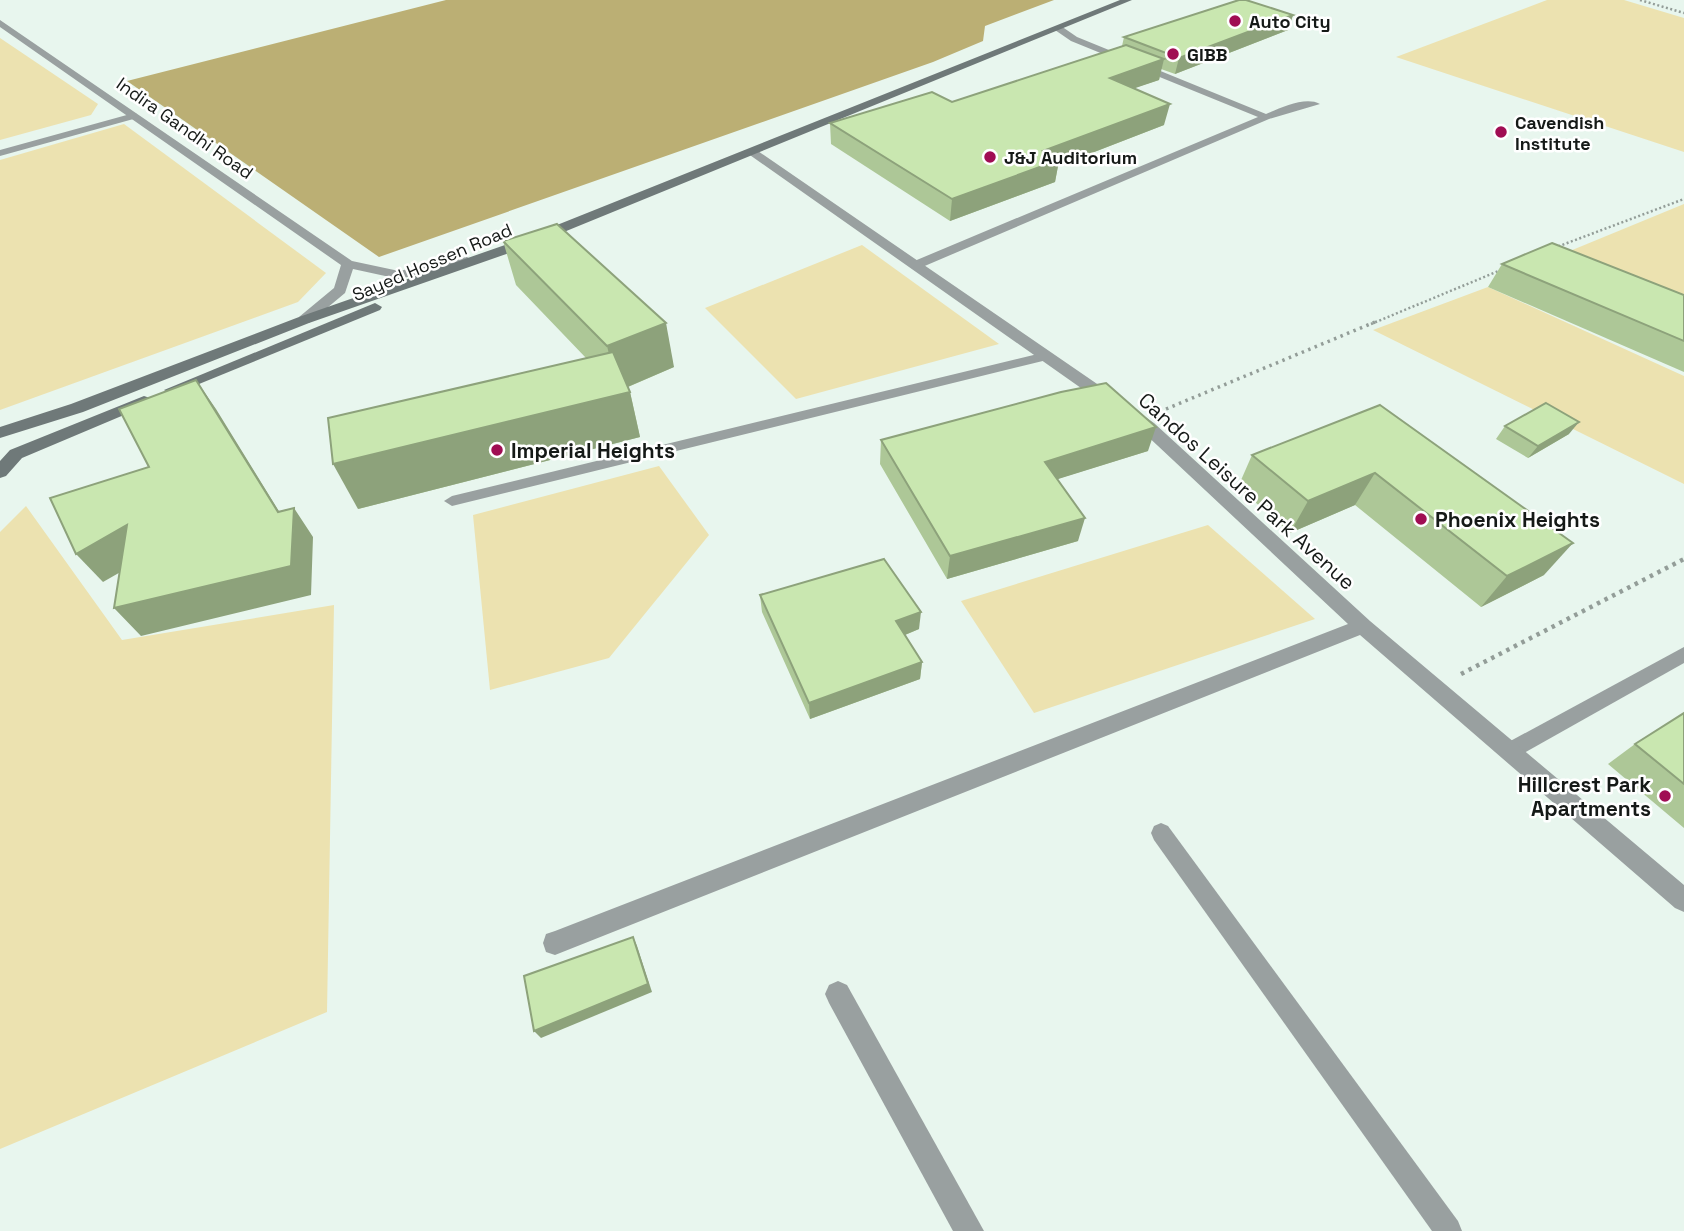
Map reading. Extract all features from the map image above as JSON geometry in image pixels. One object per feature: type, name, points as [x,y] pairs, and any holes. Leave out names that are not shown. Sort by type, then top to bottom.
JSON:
[{"type":"main road","points":[[527,242],[1128,0]]},
{"type":"main road","name":"Sayed Hossen Road","points":[[0,433],[77,408],[304,320],[527,242]]},
{"type":"main road","name":"Sayed Hossen Road","points":[[0,472],[16,454],[54,437],[314,334],[527,242]]},
{"type":"street","name":"Indira Gandhi Road","points":[[0,23],[348,264],[399,275],[474,260]]},
{"type":"street","name":"Candos Leisure Park Avenue","points":[[751,151],[1141,422],[1363,626],[1684,900]]},
{"type":"street","points":[[304,320],[340,290],[348,264]]},
{"type":"street","points":[[555,943],[1363,626]]},
{"type":"street","points":[[838,994],[969,1231]]},
{"type":"lane","points":[[1058,28],[1074,38],[1266,117]]},
{"type":"lane","points":[[916,265],[1266,117],[1296,106],[1315,104]]},
{"type":"lane","points":[[0,153],[134,116]]},
{"type":"lane","points":[[452,501],[1046,356]]},
{"type":"lane","points":[[1510,751],[1684,654]]},
{"type":"lane","points":[[1161,833],[1448,1231]]},
{"type":"path","points":[[1640,0],[1684,13]]},
{"type":"path","points":[[1552,249],[1684,199]]},
{"type":"path","points":[[1141,422],[1513,265]]},
{"type":"path","points":[[1435,687],[1684,559]]},
{"type":"shaded area","points":[[446,0],[1054,0],[985,26],[983,41],[933,62],[379,257],[127,81]]},
{"type":"shaded area","points":[[1547,0],[1624,0],[1684,18],[1684,152],[1396,57]]},
{"type":"shaded area","points":[[0,38],[98,104],[91,115],[0,140]]},
{"type":"shaded area","points":[[124,124],[326,273],[298,302],[0,410],[0,160]]},
{"type":"shaded area","points":[[1684,204],[1684,314],[1548,260]]},
{"type":"shaded area","points":[[862,245],[999,344],[796,399],[705,308]]},
{"type":"shaded area","points":[[1488,287],[1684,376],[1684,484],[1373,330]]},
{"type":"shaded area","points":[[659,466],[709,535],[609,658],[490,690],[473,515]]},
{"type":"shaded area","points":[[26,506],[122,640],[334,605],[327,1012],[0,1149],[0,532]]},
{"type":"shaded area","points":[[1208,525],[1315,619],[1034,713],[961,601]]},
{"type":"building","points":[[1239,0],[1293,15],[1179,58],[1124,37]]},
{"type":"building","points":[[1126,45],[1164,59],[1110,78],[1170,104],[1043,151],[1059,160],[952,199],[830,123],[932,92],[952,102]]},
{"type":"building","points":[[557,224],[666,323],[607,346],[503,241]]},
{"type":"building","points":[[1552,243],[1684,295],[1684,341],[1502,264]]},
{"type":"building","points":[[613,352],[630,392],[333,464],[328,418]]},
{"type":"building","points":[[196,380],[278,512],[294,508],[291,566],[114,608],[127,525],[76,554],[50,498],[149,467],[119,409]]},
{"type":"building","points":[[1106,383],[1156,427],[1045,462],[1085,518],[950,556],[881,440],[1061,392]]},
{"type":"building","points":[[1546,403],[1579,422],[1538,446],[1505,426]]},
{"type":"building","points":[[1380,405],[1573,543],[1507,576],[1375,473],[1308,501],[1252,455]]},
{"type":"building","points":[[884,559],[921,612],[896,621],[922,662],[809,703],[760,595]]},
{"type":"building","points":[[1684,713],[1684,784],[1635,744]]},
{"type":"building","points":[[633,937],[648,984],[534,1031],[524,976]]},
{"type":"place","name":"Auto City","points":[[1235,21]]},
{"type":"place","name":"GIBB","points":[[1173,54]]},
{"type":"place","name":"Cavendish Institute","points":[[1501,132]]},
{"type":"place","name":"J&J Auditorium","points":[[990,157]]},
{"type":"place","name":"Imperial Heights","points":[[497,450]]},
{"type":"place","name":"Phoenix Heights","points":[[1421,519]]},
{"type":"place","name":"Hillcrest Park Apartments","points":[[1665,796]]}]
